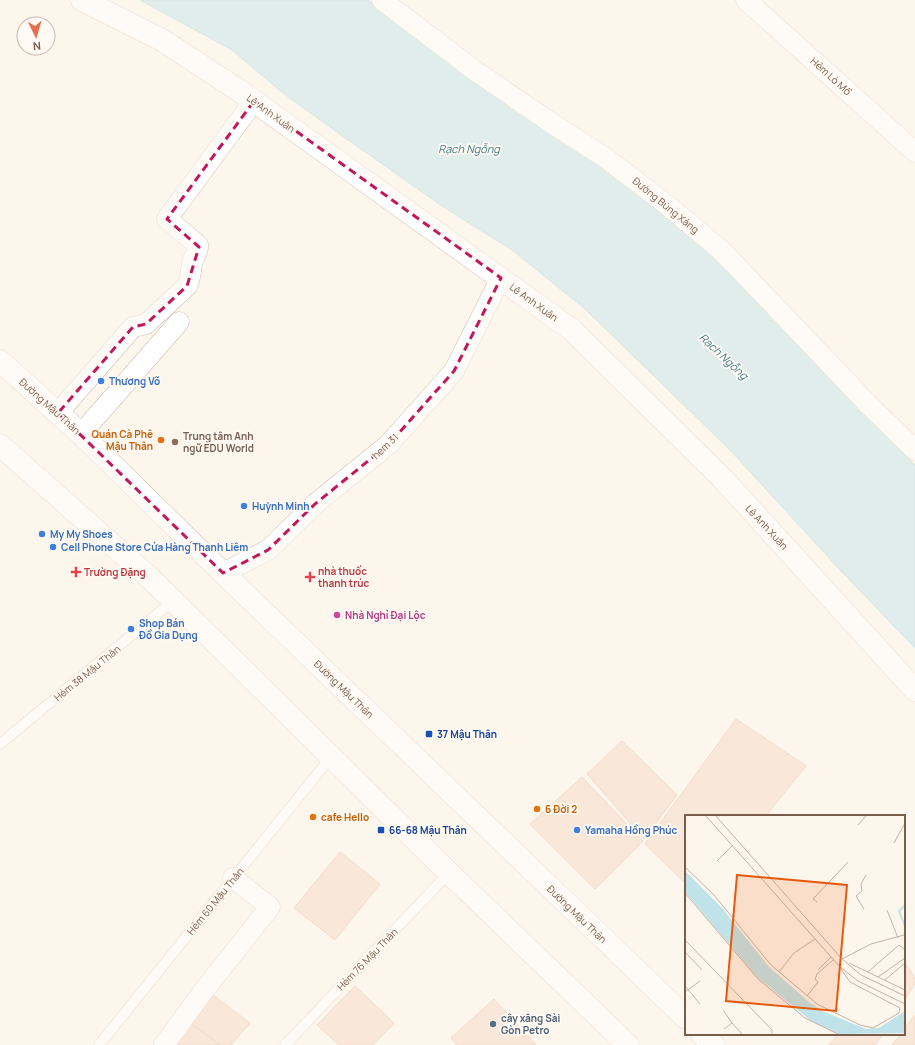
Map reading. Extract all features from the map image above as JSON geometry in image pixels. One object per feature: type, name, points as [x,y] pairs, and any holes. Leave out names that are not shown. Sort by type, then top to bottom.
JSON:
[{"type":"main road","name":"Lê Anh Xuân","points":[[82,0],[162,40],[254,101],[572,330],[717,473],[915,690]]},
{"type":"main road","name":"Đường Mậu Thân","points":[[0,361],[82,434],[223,573],[685,1017]]},
{"type":"main road","points":[[0,444],[173,601],[620,1042]]},
{"type":"main road","points":[[703,1035],[714,1045]]},
{"type":"street","name":"Đường Búng Xáng","points":[[382,0],[474,70],[607,159],[666,204],[723,252],[868,404],[915,450]]},
{"type":"street","name":"Hẻm Lò Mổ","points":[[746,0],[915,152]]},
{"type":"street","points":[[58,413],[133,327],[146,324],[188,286],[191,279],[191,270],[198,245],[160,214],[254,101]]},
{"type":"street","name":"hem 31","points":[[223,573],[268,550],[315,504],[389,444],[454,371],[501,278]]},
{"type":"street","points":[[82,434],[179,322]]},
{"type":"street","points":[[164,1045],[204,989],[270,907],[233,878]]},
{"type":"lane","name":"Hẻm 38 Mậu Thân","points":[[0,744],[173,601]]},
{"type":"lane","name":"Hẻm 60 Mậu Thân","points":[[99,1045],[331,757]]},
{"type":"lane","name":"Hẻm 76 Mậu Thân","points":[[285,1045],[449,873]]},
{"type":"highlighted area","points":[[254,101],[501,278],[454,371],[389,444],[315,504],[268,550],[223,573],[58,413],[133,327],[146,324],[187,286],[199,247],[167,219]]},
{"type":"water","name":"Rạch Ngỗng","points":[[140,0],[368,0],[562,135],[674,220],[769,314],[915,465],[915,648],[841,571],[730,450],[584,308],[512,250],[442,206],[283,93],[232,50]]},
{"type":"building","points":[[736,719],[806,766],[768,813],[770,815],[685,815],[685,883],[645,844]]},
{"type":"building","points":[[622,741],[677,795],[644,839],[587,774]]},
{"type":"building","points":[[582,777],[643,841],[595,889],[530,824]]},
{"type":"building","points":[[340,852],[380,884],[335,940],[294,908]]},
{"type":"building","points":[[905,963],[915,978],[915,984],[905,999]]},
{"type":"building","points":[[355,986],[394,1023],[373,1045],[339,1045],[317,1025]]},
{"type":"building","points":[[205,989],[250,1023],[231,1045],[220,1045],[183,1018]]},
{"type":"building","points":[[494,999],[536,1045],[457,1045],[451,1038]]},
{"type":"building","points":[[915,1015],[915,1045],[892,1045],[900,1035],[905,1035],[905,1028]]},
{"type":"building","points":[[183,1018],[220,1045],[164,1045]]},
{"type":"building","points":[[835,1035],[882,1035],[875,1045],[829,1045],[836,1036]]},
{"type":"place","name":"Thương Võ","points":[[101,381]]},
{"type":"place","name":"Quán Cà Phê Mậu Thân","points":[[161,440]]},
{"type":"place","name":"Trung tâm Anh ngữ EDU World","points":[[175,442]]},
{"type":"place","name":"Huỳnh Minh","points":[[244,506]]},
{"type":"place","name":"My My Shoes","points":[[42,534]]},
{"type":"place","name":"Cell Phone Store Cửa Hàng Thanh Liêm","points":[[53,547]]},
{"type":"place","name":"Trường Đặng","points":[[76,572]]},
{"type":"place","name":"nhà thuốc thanh trúc","points":[[310,577]]},
{"type":"place","name":"Nhà Nghỉ Đại Lộc","points":[[337,615]]},
{"type":"place","name":"Shop Bán Đồ Gia Dụng","points":[[131,629]]},
{"type":"place","name":"37 Mậu Thân","points":[[429,734]]},
{"type":"place","name":"6 Đời 2","points":[[537,809]]},
{"type":"place","name":"cafe Hello","points":[[313,817]]},
{"type":"place","name":"66-68 Mậu Thân","points":[[381,830]]},
{"type":"place","name":"Yamaha Hồng Phúc","points":[[577,830]]},
{"type":"place","name":"cây xăng Sài Gòn Petro","points":[[493,1024]]}]
